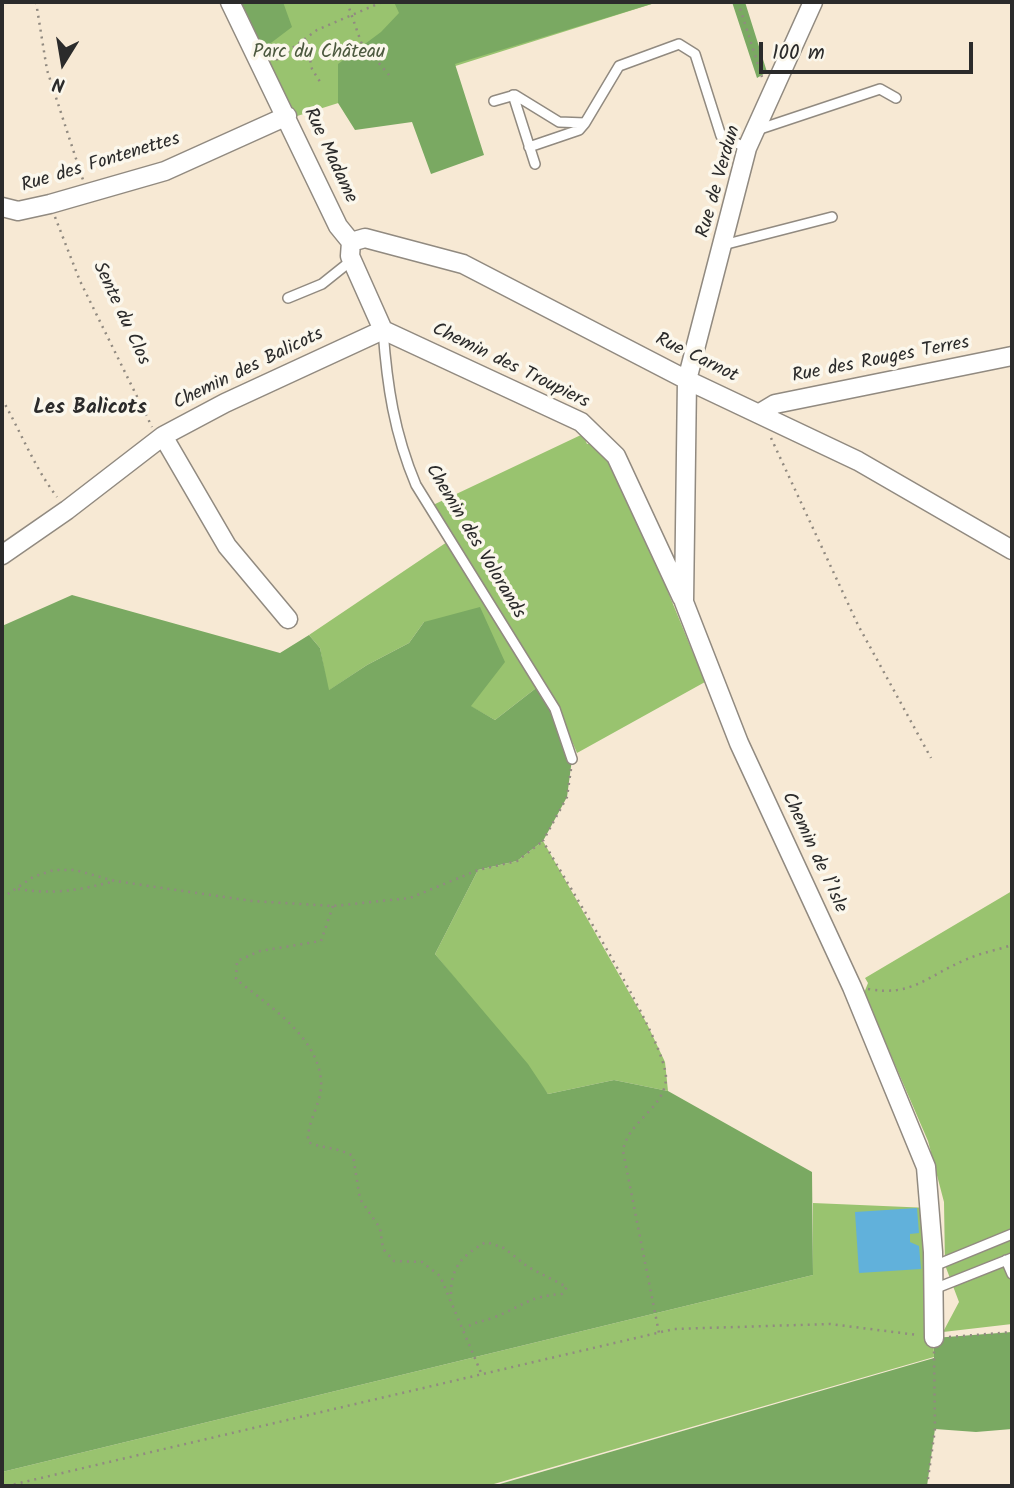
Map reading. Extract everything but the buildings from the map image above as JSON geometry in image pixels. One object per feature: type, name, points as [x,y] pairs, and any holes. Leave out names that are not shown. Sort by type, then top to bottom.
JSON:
[{"type":"street","name":"Rue Madame","points":[[230,2],[351,251],[383,330]]},
{"type":"street","name":"Rue de Verdun","points":[[687,380],[747,148],[813,2]]},
{"type":"street","name":"Rue des Fontenettes","points":[[2,207],[18,211],[50,204],[164,171],[287,117]]},
{"type":"street","name":"Rue Carnot","points":[[351,251],[365,238],[463,264],[687,380],[858,461],[1012,550]]},
{"type":"street","name":"Chemin des Balicots","points":[[2,555],[67,510],[161,437],[225,403],[383,330]]},
{"type":"street","name":"Chemin des Troupiers","points":[[383,330],[581,422],[616,456],[684,603]]},
{"type":"street","name":"Rue des Rouges Terres","points":[[760,414],[775,404],[1012,356]]},
{"type":"street","name":"Chemin de l’Isle","points":[[687,380],[684,603],[739,743],[852,987],[926,1167],[934,1266],[934,1338]]},
{"type":"street","points":[[161,437],[227,545],[288,619]]},
{"type":"lane","points":[[529,147],[579,130],[618,66],[679,44],[695,54],[721,136],[747,148]]},
{"type":"lane","points":[[755,131],[880,89],[896,98]]},
{"type":"lane","points":[[513,96],[534,164]]},
{"type":"lane","points":[[494,102],[513,96],[559,122],[585,123]]},
{"type":"lane","points":[[723,245],[832,217]]},
{"type":"lane","points":[[288,298],[322,284],[351,251]]},
{"type":"lane","name":"Chemin des Volorands","points":[[383,330],[387,391],[401,449],[416,485],[555,709],[572,759]]},
{"type":"lane","points":[[934,1266],[1012,1234]]},
{"type":"lane","points":[[934,1289],[1009,1259],[1012,1274]]},
{"type":"path","points":[[36,2],[47,70],[87,193]]},
{"type":"path","points":[[346,2],[354,16],[361,42],[389,75]]},
{"type":"path","points":[[262,69],[317,30],[382,2]]},
{"type":"path","points":[[738,2],[763,78],[772,91]]},
{"type":"path","points":[[306,40],[312,69],[322,85]]},
{"type":"path","name":"Sente du Clos","points":[[50,204],[80,281],[161,437]]},
{"type":"path","points":[[2,400],[21,431],[38,473],[67,510]]},
{"type":"path","points":[[771,438],[858,625],[931,758]]},
{"type":"path","points":[[2,898],[33,877],[54,870],[75,870],[115,881],[252,901],[333,905],[410,898],[478,870],[517,861],[543,841],[566,797],[572,759]]},
{"type":"path","points":[[543,841],[665,1062],[666,1081],[661,1096],[625,1138],[623,1151],[659,1333]]},
{"type":"path","points":[[18,889],[47,894],[78,891],[115,881]]},
{"type":"path","points":[[333,905],[321,941],[260,951],[237,961],[236,979],[292,1026],[309,1047],[321,1079],[319,1107],[308,1126],[308,1142],[319,1147],[337,1147],[353,1156],[360,1199],[380,1228],[383,1249],[394,1261],[422,1262],[440,1276],[452,1297],[482,1376]]},
{"type":"path","points":[[852,987],[892,994],[914,987],[966,959],[1012,945]]},
{"type":"path","points":[[452,1297],[451,1278],[457,1263],[486,1242],[504,1248],[527,1267],[567,1287],[562,1294],[537,1296],[493,1318],[476,1320],[464,1329]]},
{"type":"path","points":[[7,1486],[674,1329],[830,1324],[934,1338],[1012,1332]]},
{"type":"path","points":[[927,1486],[935,1429],[934,1338]]},
{"type":"green space","points":[[230,2],[283,2],[292,27],[255,55]]},
{"type":"green space","name":"Parc du Château","points":[[234,2],[658,2],[294,117]]},
{"type":"green space","points":[[394,2],[658,2],[455,64],[484,155],[431,174],[412,122],[355,130],[338,103],[338,64],[381,32],[399,13]]},
{"type":"green space","points":[[732,2],[745,2],[767,72],[757,78]]},
{"type":"green space","points":[[583,434],[587,444],[593,443],[609,456],[668,580],[666,587],[705,682],[577,753],[556,704],[433,505]]},
{"type":"green space","points":[[450,540],[540,685],[495,720],[470,706],[424,622],[409,643],[367,665],[328,691],[320,648],[309,635]]},
{"type":"green space","points":[[72,595],[280,653],[309,635],[320,648],[329,690],[367,665],[409,643],[424,622],[480,607],[505,662],[471,706],[495,720],[540,685],[572,759],[567,797],[543,841],[517,861],[478,870],[435,954],[528,1064],[548,1094],[614,1080],[668,1091],[812,1172],[813,1275],[2,1472],[2,626]]},
{"type":"green space","points":[[543,841],[647,1024],[665,1062],[668,1091],[614,1080],[548,1094],[435,954],[478,870],[517,861]]},
{"type":"green space","points":[[1012,891],[1012,1324],[943,1332],[959,1302],[945,1265],[944,1202],[928,1141],[864,993],[868,983],[865,978]]},
{"type":"green space","points":[[813,1203],[930,1208],[934,1357],[487,1486],[2,1486],[2,1472],[813,1275]]},
{"type":"green space","points":[[1012,1332],[1012,1429],[976,1432],[935,1429],[927,1486],[493,1486],[934,1358],[934,1338]]},
{"type":"water","points":[[917,1208],[919,1233],[910,1234],[910,1242],[919,1246],[921,1269],[859,1273],[855,1212]]},
{"type":"district","name":"Les Balicots","points":[[90,409]]}]
